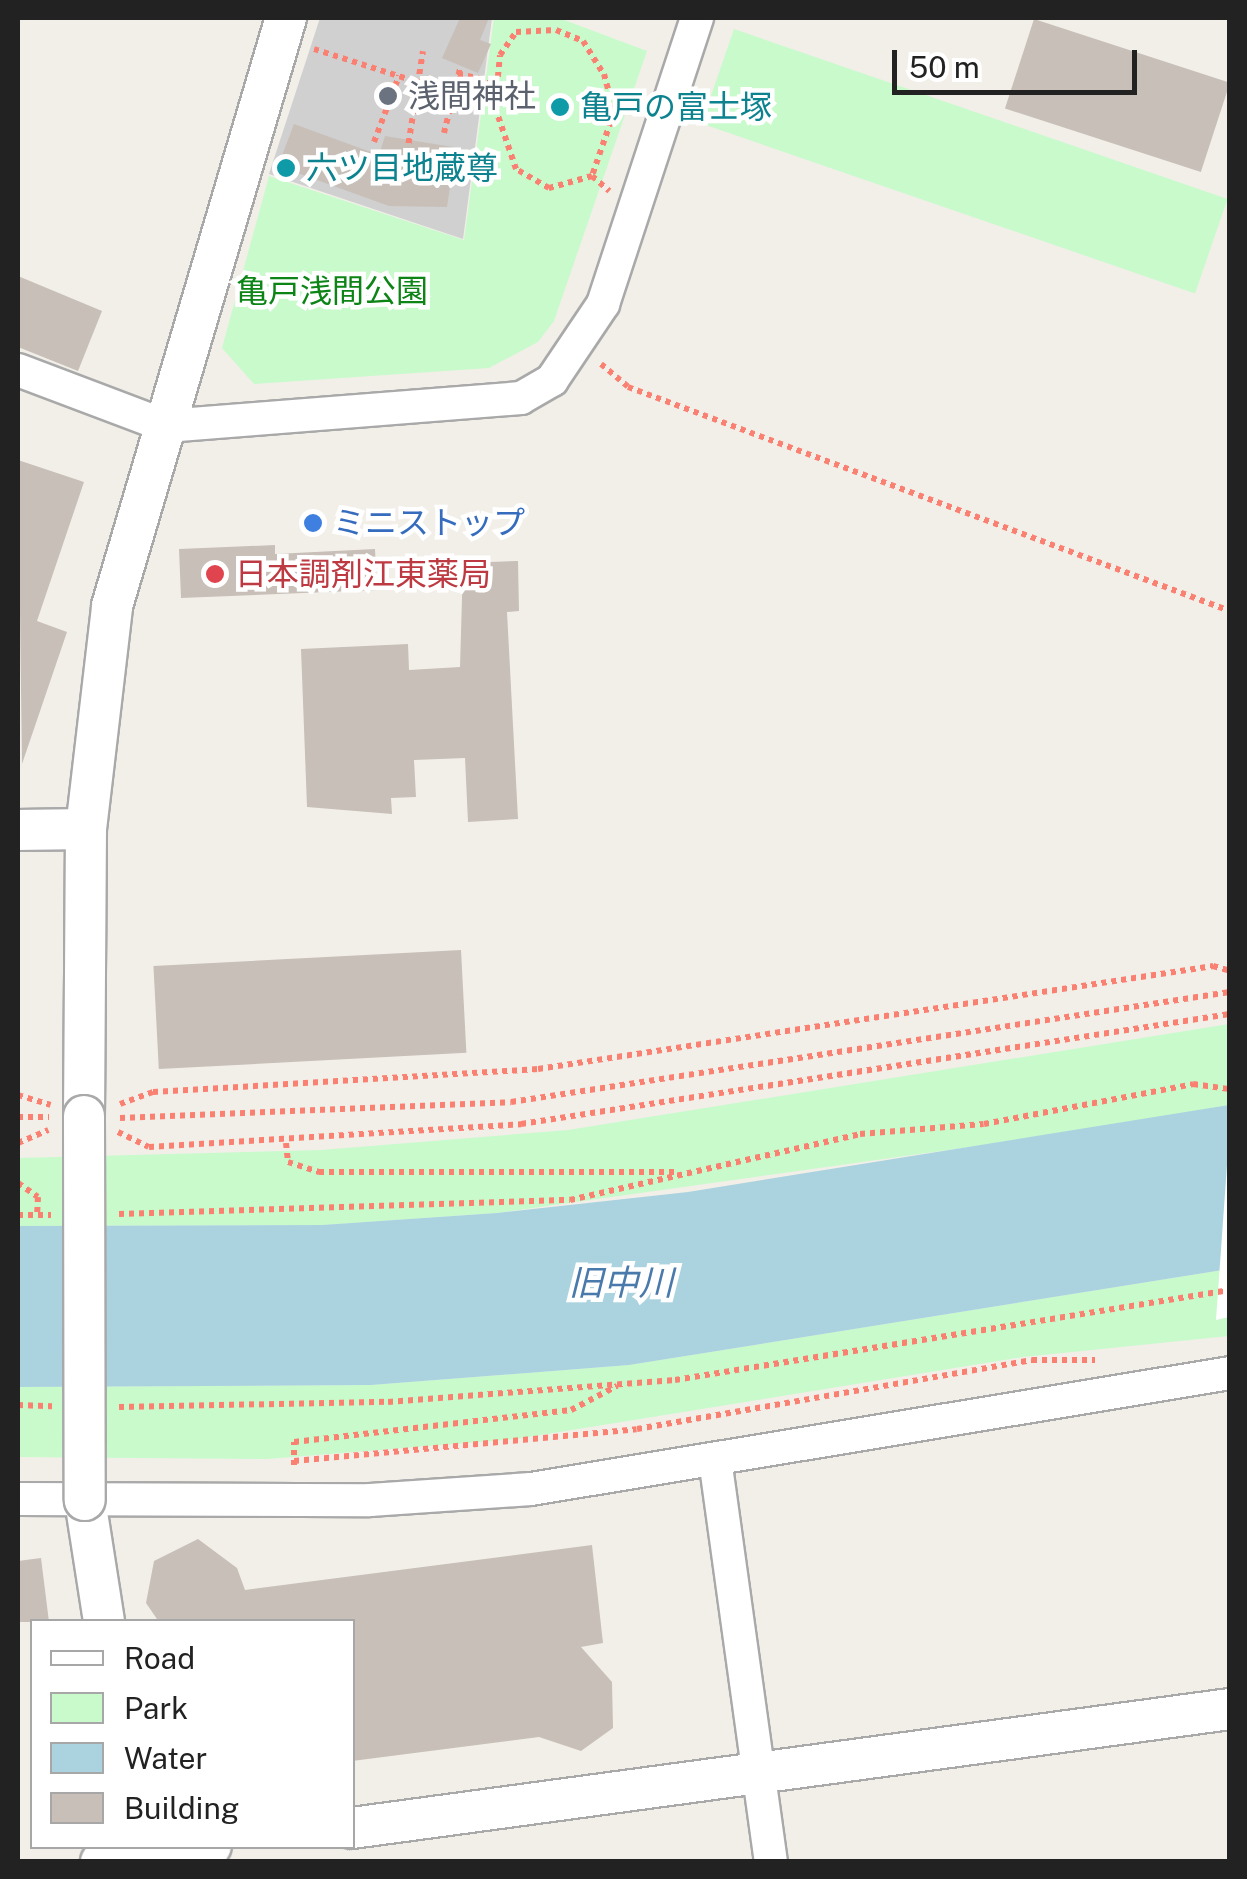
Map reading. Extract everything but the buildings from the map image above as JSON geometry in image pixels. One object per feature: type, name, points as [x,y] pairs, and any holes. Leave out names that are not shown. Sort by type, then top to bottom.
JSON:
[{"type":"street","points":[[18,370],[166,426],[490,405],[552,380],[581,347],[604,304],[698,18]]},
{"type":"street","points":[[104,1619],[85,1500],[86,829],[112,606],[294,31]]},
{"type":"street","points":[[18,830],[86,829]]},
{"type":"street","points":[[18,1499],[293,1500],[531,1489],[1230,1373]]},
{"type":"street","points":[[714,1460],[772,1862]]},
{"type":"street","points":[[355,1828],[1230,1710]]},
{"type":"street","points":[[101,1862],[188,1849]]},
{"type":"path","points":[[556,30],[582,41],[616,100],[592,176],[549,188],[516,169],[494,108],[505,39],[516,32],[556,30]]},
{"type":"path","points":[[294,31],[399,76],[452,93]]},
{"type":"path","points":[[407,152],[413,80],[423,51]]},
{"type":"path","points":[[444,133],[459,72],[497,82]]},
{"type":"path","points":[[374,142],[399,76]]},
{"type":"path","points":[[592,176],[610,192]]},
{"type":"path","points":[[581,347],[628,388],[1230,611]]},
{"type":"path","points":[[18,1142],[153,1092],[538,1069],[1213,966],[1230,971]]},
{"type":"path","points":[[18,1117],[511,1102],[1230,992]]},
{"type":"path","points":[[18,1095],[86,1117],[148,1147],[286,1142],[522,1124],[1230,1014]]},
{"type":"path","points":[[96,1214],[570,1200],[860,1134],[984,1124],[1193,1084],[1230,1089]]},
{"type":"path","points":[[286,1142],[288,1162],[319,1172],[686,1173]]},
{"type":"path","points":[[18,1183],[38,1198],[37,1215]]},
{"type":"path","points":[[18,1214],[57,1214]]},
{"type":"path","points":[[96,1406],[388,1402],[622,1383],[1230,1290]]},
{"type":"path","points":[[294,1460],[638,1430],[1032,1360],[1124,1360],[1130,1390]]},
{"type":"path","points":[[293,1500],[294,1442],[571,1410],[622,1383]]},
{"type":"path","points":[[18,1406],[57,1406]]},
{"type":"shaded area","name":"浅間神社","points":[[320,18],[492,18],[463,239],[269,174]]},
{"type":"green space","name":"亀戸浅間公園","points":[[494,18],[559,18],[647,51],[554,321],[538,342],[489,368],[254,384],[222,348],[269,176],[464,240]]},
{"type":"green space","points":[[734,29],[1228,199],[1195,293],[701,124]]},
{"type":"green space","points":[[1229,1024],[1229,1105],[1084,1131],[497,1213],[323,1225],[18,1226],[18,1158],[321,1150],[568,1130]]},
{"type":"green space","points":[[1229,1269],[1229,1336],[1023,1357],[516,1439],[267,1459],[18,1457],[18,1387],[371,1385],[629,1365]]},
{"type":"water","name":"旧中川","points":[[1229,1105],[1229,1269],[629,1365],[371,1385],[18,1387],[18,1226],[322,1225],[497,1213],[688,1192]]},
{"type":"pier","points":[[1229,1137],[1229,1317],[1216,1320]]},
{"type":"place","name":"浅間神社","points":[[388,96]]},
{"type":"place","name":"亀戸の富士塚","points":[[560,107]]},
{"type":"place","name":"六ツ目地蔵尊","points":[[286,168]]},
{"type":"place","name":"ミニストップ","points":[[313,523]]},
{"type":"place","name":"日本調剤江東薬局","points":[[215,574]]}]
